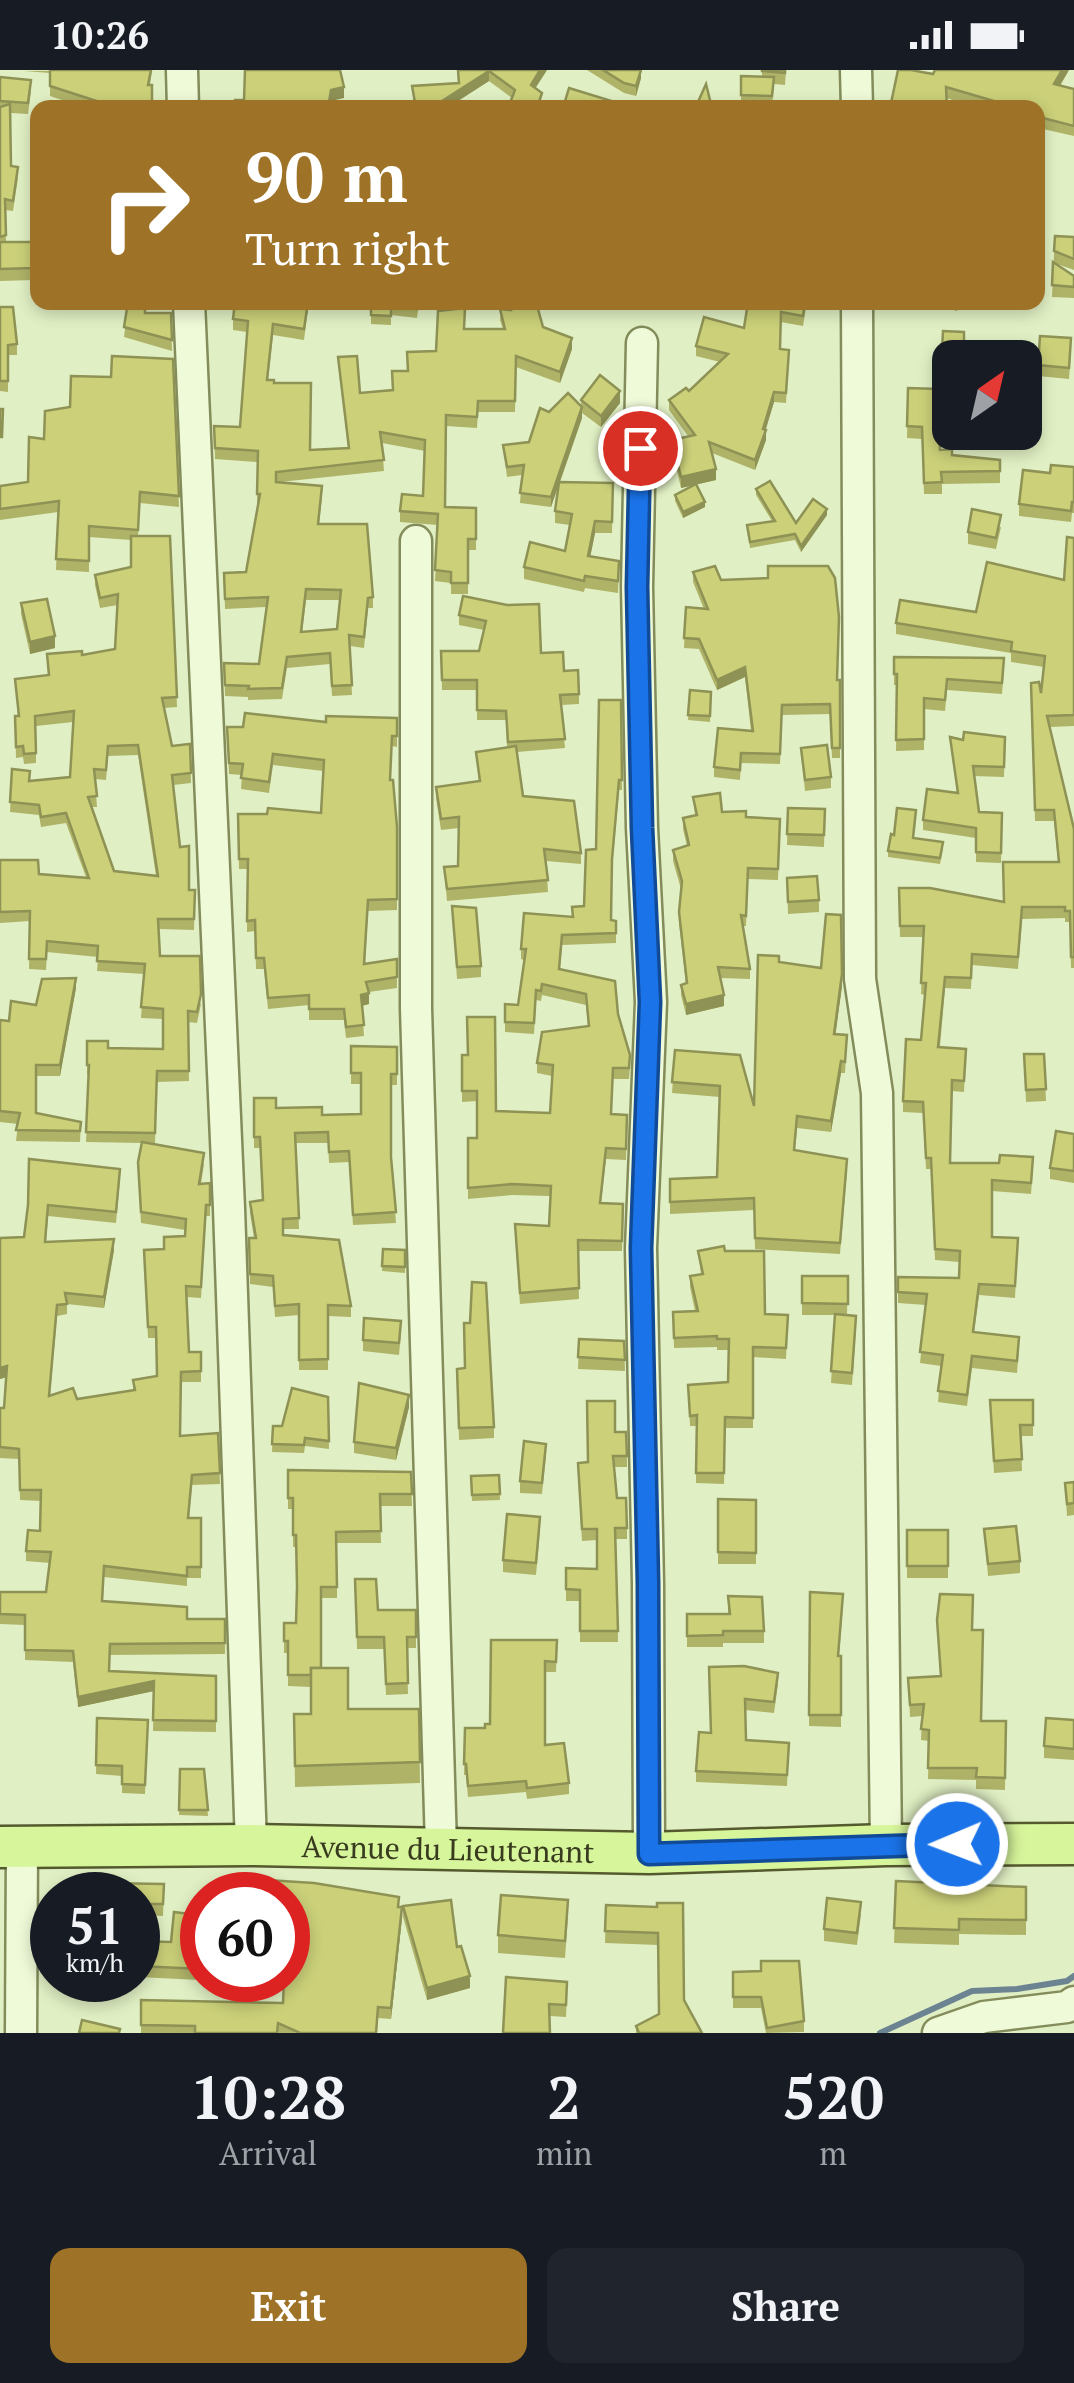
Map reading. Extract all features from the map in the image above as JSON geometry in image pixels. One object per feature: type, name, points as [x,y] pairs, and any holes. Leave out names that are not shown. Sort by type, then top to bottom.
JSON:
[{"type":"main road","name":"Avenue du Lieutenant","points":[[11,1847],[250,1845],[649,1854],[1070,1835]]},
{"type":"street","points":[[182,70],[183,100]]},
{"type":"street","points":[[856,70],[856,100]]},
{"type":"street","points":[[189,310],[229,1208],[250,1845]]},
{"type":"street","points":[[856,310],[860,978],[877,1093],[886,1845]]},
{"type":"street","points":[[642,343],[637,587],[650,1002],[641,1248],[649,1854]]},
{"type":"street","points":[[416,541],[416,1008],[441,1848]]},
{"type":"street","points":[[11,1847],[21,2033]]},
{"type":"street","points":[[938,2033],[984,2017],[1074,2002]]},
{"type":"building","points":[[50,70],[151,70],[148,85],[152,85],[152,100],[93,100],[50,86]]},
{"type":"building","points":[[245,70],[340,70],[344,87],[331,90],[329,100],[244,100]]},
{"type":"building","points":[[458,70],[540,70],[531,85],[542,93],[540,100],[511,100],[515,90],[489,71],[444,100],[415,100],[412,86],[459,83]]},
{"type":"building","points":[[603,70],[641,70],[636,86]]},
{"type":"building","points":[[898,70],[933,74],[935,70],[1062,70],[1054,84],[1074,89],[1074,126],[1045,119],[1045,100],[991,100],[946,87],[947,100],[892,100]]},
{"type":"building","points":[[741,76],[774,77],[772,96],[741,95]]},
{"type":"building","points":[[0,77],[31,80],[28,103],[0,101]]},
{"type":"building","points":[[706,84],[710,100],[699,100]]},
{"type":"building","points":[[569,88],[608,100],[565,100]]},
{"type":"building","points":[[10,104],[11,166],[18,167],[13,201],[5,199],[6,235],[0,237],[0,107]]},
{"type":"building","points":[[1055,236],[1074,237],[1074,259],[1054,251]]},
{"type":"building","points":[[0,242],[30,242],[30,268],[0,269]]},
{"type":"building","points":[[1053,262],[1074,276],[1074,287],[1052,285]]},
{"type":"building","points":[[0,307],[13,307],[17,344],[8,345],[8,381],[0,381]]},
{"type":"building","points":[[127,310],[171,313],[172,340],[124,327]]},
{"type":"building","points":[[234,310],[307,310],[304,329],[273,324],[267,380],[311,383],[310,450],[349,448],[338,357],[357,356],[360,393],[393,390],[392,371],[408,371],[407,352],[436,351],[438,311],[465,310],[464,329],[505,329],[500,310],[538,310],[543,327],[572,338],[560,372],[516,356],[515,401],[478,401],[477,417],[446,415],[445,507],[476,508],[476,539],[468,539],[468,583],[451,583],[451,572],[435,570],[438,514],[400,511],[402,494],[423,496],[425,440],[380,432],[384,460],[276,472],[276,482],[322,486],[318,524],[367,524],[373,597],[368,598],[364,637],[349,635],[352,685],[332,686],[330,653],[287,657],[282,688],[225,685],[224,663],[259,664],[268,597],[225,599],[224,573],[246,572],[260,494],[258,451],[215,448],[214,426],[240,427],[248,321],[233,319]],"holes":[[[306,589],[341,590],[337,629],[301,632]]]},
{"type":"building","points":[[371,310],[391,310],[391,316],[371,315]]},
{"type":"building","points":[[747,310],[804,310],[803,316],[781,312],[780,349],[789,350],[786,393],[774,392],[755,460],[709,442],[716,469],[681,477],[672,440],[695,435],[669,400],[686,388],[689,391],[728,354],[696,346],[704,317],[744,328]]},
{"type":"building","points":[[943,331],[964,332],[964,340],[943,340]]},
{"type":"building","points":[[1040,336],[1071,338],[1069,368],[1042,365]]},
{"type":"building","points":[[112,356],[173,359],[179,496],[140,492],[138,530],[89,526],[89,561],[56,559],[59,501],[0,509],[0,486],[28,482],[29,437],[44,439],[45,411],[70,407],[71,376],[111,377]]},
{"type":"building","points":[[600,375],[620,391],[601,416],[581,400]]},
{"type":"building","points":[[908,388],[932,389],[932,450],[1000,460],[1000,471],[941,472],[942,482],[924,483],[922,427],[907,426]]},
{"type":"building","points":[[568,393],[582,407],[551,497],[520,493],[524,465],[507,467],[503,445],[529,442],[540,408],[549,412]]},
{"type":"building","points":[[3,409],[2,437],[0,437]]},
{"type":"building","points":[[1051,465],[1074,467],[1071,511],[1019,504],[1023,470],[1050,473]]},
{"type":"building","points":[[770,481],[796,523],[813,499],[827,509],[801,546],[795,534],[750,542],[747,525],[775,521],[756,489]]},
{"type":"building","points":[[559,482],[613,483],[612,522],[595,521],[588,556],[619,561],[618,581],[585,576],[584,581],[524,567],[530,542],[565,551],[572,514],[555,511]]},
{"type":"building","points":[[696,484],[705,502],[683,512],[675,495]]},
{"type":"building","points":[[972,509],[1001,515],[996,538],[968,532]]},
{"type":"building","points":[[131,536],[170,536],[177,697],[162,698],[172,746],[190,744],[191,773],[172,775],[180,847],[189,846],[189,890],[195,890],[194,919],[158,919],[160,956],[200,956],[201,994],[197,1012],[188,1011],[189,1071],[157,1071],[155,1133],[86,1132],[87,1041],[108,1041],[108,1048],[163,1049],[163,1009],[141,1007],[145,964],[97,961],[98,946],[47,941],[46,959],[29,959],[30,911],[0,912],[0,860],[38,860],[39,874],[89,878],[66,813],[41,817],[39,805],[10,802],[12,769],[30,771],[29,781],[70,777],[74,711],[35,716],[36,753],[24,754],[23,746],[16,747],[15,716],[19,716],[15,679],[49,675],[47,654],[82,651],[82,655],[115,649],[118,594],[100,598],[95,575],[131,567]],"holes":[[[138,745],[158,876],[114,871],[88,797],[97,796],[94,769],[106,770],[108,746]]]},
{"type":"building","points":[[1067,537],[1074,538],[1074,715],[1047,716],[1074,829],[1074,957],[1070,911],[1065,911],[1065,907],[1022,907],[1018,957],[972,954],[971,978],[945,977],[938,1047],[966,1049],[964,1081],[952,1080],[950,1163],[999,1163],[1000,1155],[1033,1157],[1031,1183],[992,1180],[992,1237],[1018,1238],[1015,1286],[979,1284],[973,1332],[1019,1337],[1017,1361],[972,1356],[967,1395],[938,1391],[943,1355],[920,1352],[927,1294],[898,1292],[898,1277],[959,1278],[960,1251],[935,1249],[931,1158],[926,1158],[923,1102],[903,1101],[906,1039],[921,1040],[926,983],[921,983],[924,926],[900,926],[899,888],[930,888],[1004,902],[1003,862],[1059,862],[1054,810],[1035,810],[1031,683],[1039,682],[1041,693],[1045,656],[1011,651],[1012,642],[896,623],[900,600],[976,612],[987,562],[1064,580]]},
{"type":"building","points":[[715,566],[721,580],[768,578],[768,566],[828,566],[835,578],[839,617],[840,748],[832,748],[830,704],[782,705],[780,754],[741,753],[740,770],[714,767],[718,728],[753,731],[745,667],[717,680],[699,639],[684,638],[686,607],[708,609],[693,572]]},
{"type":"building","points":[[463,596],[507,605],[539,604],[541,653],[563,652],[564,671],[578,670],[579,694],[560,695],[565,739],[508,742],[506,711],[477,710],[477,680],[442,680],[441,651],[479,651],[486,621],[459,615]]},
{"type":"building","points":[[47,599],[55,636],[30,642],[21,603]]},
{"type":"building","points":[[894,657],[1004,658],[1002,683],[947,679],[945,700],[924,698],[924,739],[896,740]]},
{"type":"building","points":[[690,690],[711,692],[710,716],[688,715]]},
{"type":"building","points":[[599,700],[621,700],[622,780],[612,859],[611,920],[616,921],[616,933],[562,935],[559,969],[615,981],[618,1014],[630,1055],[629,1068],[613,1068],[611,1114],[627,1115],[626,1149],[606,1148],[600,1203],[623,1204],[622,1241],[578,1240],[579,1288],[520,1293],[515,1224],[549,1226],[551,1186],[468,1188],[468,1138],[477,1138],[477,1091],[462,1091],[462,1055],[468,1055],[467,1017],[495,1017],[496,1111],[550,1113],[553,1065],[537,1063],[542,1032],[589,1026],[586,994],[542,984],[541,991],[536,990],[534,1023],[505,1022],[505,1004],[518,1005],[526,949],[521,949],[524,913],[573,917],[572,907],[584,906],[586,850],[596,849]]},
{"type":"building","points":[[245,713],[326,722],[326,716],[397,718],[390,780],[397,827],[397,899],[368,900],[364,964],[397,959],[397,977],[366,982],[369,993],[361,995],[364,1025],[346,1027],[344,1009],[309,1009],[309,995],[268,998],[264,958],[256,958],[255,920],[247,921],[248,859],[239,859],[238,814],[267,814],[268,808],[321,813],[324,760],[273,754],[269,782],[241,778],[243,764],[229,763],[227,727],[243,727]]},
{"type":"building","points":[[964,732],[1005,737],[1004,767],[973,766],[979,812],[1002,813],[1001,853],[976,852],[976,828],[923,820],[927,789],[958,793],[950,737],[963,740]]},
{"type":"building","points":[[827,745],[831,777],[805,780],[801,748]]},
{"type":"building","points":[[516,746],[523,796],[574,801],[581,853],[544,849],[548,880],[447,889],[444,867],[458,866],[459,817],[441,819],[436,787],[480,781],[476,752]]},
{"type":"building","points":[[720,793],[722,812],[746,811],[746,817],[780,819],[778,869],[748,868],[746,916],[741,915],[750,969],[718,967],[724,995],[686,1004],[681,985],[687,983],[679,912],[682,881],[673,850],[689,845],[683,818],[697,815],[693,797]]},
{"type":"building","points":[[788,808],[825,809],[824,835],[787,834]]},
{"type":"building","points":[[897,808],[916,810],[913,838],[943,842],[940,858],[888,851]]},
{"type":"building","points":[[817,876],[819,900],[788,902],[787,878]]},
{"type":"building","points":[[452,906],[476,908],[481,966],[457,967]]},
{"type":"building","points":[[826,914],[841,915],[842,974],[834,1034],[847,1035],[845,1062],[841,1061],[831,1121],[797,1116],[794,1150],[847,1159],[840,1243],[755,1238],[754,1198],[670,1202],[670,1179],[717,1177],[720,1086],[672,1082],[675,1050],[740,1055],[754,1106],[758,955],[779,956],[779,962],[821,968]]},
{"type":"building","points":[[76,978],[60,1065],[36,1065],[36,1113],[81,1122],[80,1131],[16,1130],[20,1113],[0,1111],[0,1020],[9,1021],[11,1001],[36,1005],[42,979]]},
{"type":"building","points":[[351,1046],[397,1047],[397,1074],[391,1074],[391,1157],[396,1212],[353,1215],[349,1151],[329,1152],[328,1132],[295,1133],[299,1218],[283,1219],[283,1235],[339,1240],[351,1306],[328,1305],[328,1359],[299,1360],[299,1304],[275,1306],[273,1276],[250,1274],[249,1238],[256,1238],[250,1202],[263,1200],[260,1137],[254,1137],[254,1098],[276,1098],[276,1108],[322,1107],[322,1115],[361,1114],[361,1073],[351,1073]]},
{"type":"building","points":[[1024,1054],[1044,1054],[1046,1089],[1026,1090]]},
{"type":"building","points":[[1056,1131],[1074,1134],[1074,1171],[1050,1168]]},
{"type":"building","points":[[142,1142],[204,1153],[199,1184],[210,1183],[210,1205],[206,1205],[201,1287],[186,1286],[189,1352],[201,1352],[201,1371],[181,1372],[180,1436],[218,1433],[220,1473],[192,1475],[188,1518],[201,1518],[201,1567],[187,1567],[187,1576],[104,1566],[102,1601],[187,1607],[187,1619],[225,1619],[225,1643],[110,1644],[109,1671],[216,1676],[216,1721],[153,1720],[154,1681],[78,1697],[73,1651],[25,1650],[25,1615],[0,1614],[0,1592],[46,1592],[51,1552],[26,1551],[28,1530],[40,1531],[41,1490],[20,1490],[19,1449],[0,1447],[0,1408],[4,1408],[7,1366],[0,1368],[0,1238],[24,1237],[29,1159],[120,1169],[116,1212],[48,1205],[45,1242],[114,1239],[104,1297],[65,1293],[67,1304],[57,1305],[49,1396],[73,1388],[77,1399],[135,1390],[133,1380],[157,1376],[156,1327],[148,1327],[144,1250],[164,1249],[164,1237],[185,1236],[186,1219],[141,1212],[138,1162]]},
{"type":"building","points":[[724,1246],[725,1251],[764,1251],[765,1314],[788,1315],[786,1348],[753,1347],[753,1418],[725,1417],[724,1473],[696,1473],[697,1415],[690,1416],[688,1385],[728,1382],[729,1339],[674,1338],[673,1312],[698,1311],[690,1276],[703,1274],[698,1251]]},
{"type":"building","points":[[383,1249],[405,1250],[405,1267],[382,1266]]},
{"type":"building","points":[[802,1276],[848,1276],[848,1304],[802,1303]]},
{"type":"building","points":[[472,1282],[486,1283],[494,1427],[459,1428],[457,1369],[465,1368],[464,1323],[470,1323]]},
{"type":"building","points":[[835,1314],[856,1316],[852,1373],[831,1371]]},
{"type":"building","points":[[364,1318],[401,1321],[399,1343],[363,1340]]},
{"type":"building","points":[[579,1339],[624,1341],[625,1360],[578,1357]]},
{"type":"building","points":[[359,1383],[409,1395],[396,1448],[354,1442]]},
{"type":"building","points":[[292,1388],[328,1397],[329,1441],[305,1438],[304,1445],[272,1444],[273,1426],[282,1426]]},
{"type":"building","points":[[990,1400],[1033,1400],[1033,1425],[1020,1425],[1022,1459],[994,1461]]},
{"type":"building","points":[[587,1401],[615,1401],[615,1432],[626,1432],[627,1456],[613,1456],[617,1498],[626,1498],[627,1528],[615,1528],[618,1631],[580,1631],[580,1590],[566,1589],[566,1568],[597,1569],[597,1529],[582,1529],[578,1463],[588,1462]]},
{"type":"building","points":[[524,1441],[546,1444],[542,1483],[520,1481]]},
{"type":"building","points":[[288,1470],[411,1472],[412,1494],[380,1494],[381,1531],[336,1532],[337,1587],[321,1587],[321,1668],[311,1668],[311,1675],[288,1675],[288,1641],[284,1641],[284,1623],[296,1623],[297,1587]]},
{"type":"building","points":[[499,1475],[500,1494],[472,1495],[471,1476]]},
{"type":"building","points":[[1074,1482],[1074,1503],[1067,1504],[1065,1483]]},
{"type":"building","points":[[718,1499],[756,1500],[756,1553],[718,1552]]},
{"type":"building","points":[[507,1514],[540,1517],[536,1563],[503,1560]]},
{"type":"building","points":[[1016,1526],[1020,1561],[988,1564],[984,1529]]},
{"type":"building","points":[[907,1530],[948,1530],[948,1566],[907,1566]]},
{"type":"building","points":[[355,1579],[376,1579],[378,1610],[416,1610],[416,1637],[407,1637],[408,1683],[386,1684],[384,1637],[357,1637]]},
{"type":"building","points":[[810,1592],[843,1594],[838,1656],[841,1715],[809,1715]]},
{"type":"building","points":[[940,1594],[973,1595],[972,1630],[983,1630],[981,1721],[1006,1721],[1005,1778],[976,1777],[977,1768],[928,1768],[929,1730],[921,1729],[924,1704],[910,1705],[908,1678],[941,1676],[937,1620]]},
{"type":"building","points":[[728,1596],[762,1597],[764,1631],[687,1636],[687,1614],[730,1614]]},
{"type":"building","points":[[491,1640],[557,1640],[556,1662],[545,1661],[545,1745],[564,1743],[569,1783],[527,1788],[526,1781],[468,1786],[465,1728],[485,1728],[485,1724],[490,1724]]},
{"type":"building","points":[[744,1666],[778,1673],[774,1702],[745,1699],[746,1740],[789,1743],[787,1775],[696,1771],[699,1732],[711,1733],[709,1667]]},
{"type":"building","points":[[311,1668],[348,1668],[348,1709],[419,1709],[420,1762],[295,1766],[294,1714],[311,1714]]},
{"type":"building","points":[[97,1718],[148,1720],[145,1785],[122,1784],[122,1766],[96,1765]]},
{"type":"building","points":[[1046,1718],[1074,1720],[1074,1749],[1044,1746]]},
{"type":"building","points":[[180,1769],[204,1769],[208,1810],[179,1810]]},
{"type":"building","points":[[896,1881],[1026,1887],[1026,1920],[959,1919],[959,1930],[894,1928]]},
{"type":"building","points":[[310,1883],[399,1897],[398,1907],[402,1907],[391,2008],[378,2007],[376,2033],[300,2033],[278,2023],[277,2033],[195,2033],[195,2026],[141,2025],[141,2002],[310,2002]]},
{"type":"building","points":[[160,1884],[164,1884],[160,1904]]},
{"type":"building","points":[[501,1895],[568,1900],[565,1941],[498,1935]]},
{"type":"building","points":[[827,1898],[861,1902],[857,1933],[824,1929]]},
{"type":"building","points":[[451,1900],[457,1947],[461,1946],[470,1976],[427,1988],[403,1906]]},
{"type":"building","points":[[657,1903],[683,1903],[684,2000],[702,2033],[639,2033],[636,2026],[659,2014],[658,1933],[605,1931],[606,1905],[657,1907]]},
{"type":"building","points":[[174,1912],[180,1913],[180,1968],[160,1967],[160,1942],[171,1942]]},
{"type":"building","points":[[761,1961],[799,1961],[804,2021],[767,2028],[761,1997],[733,1997],[733,1972],[761,1971]]},
{"type":"building","points":[[506,1977],[567,1982],[566,2005],[549,2004],[550,2033],[503,2033]]},
{"type":"building","points":[[82,2020],[120,2029],[119,2033],[79,2033]]},
{"type":"waterway","points":[[880,2033],[972,1991],[1017,1989],[1067,1981],[1074,1976]]},
{"type":"route","points":[[640,448],[637,587],[650,1002],[641,1248],[649,1854],[957,1844]]}]
